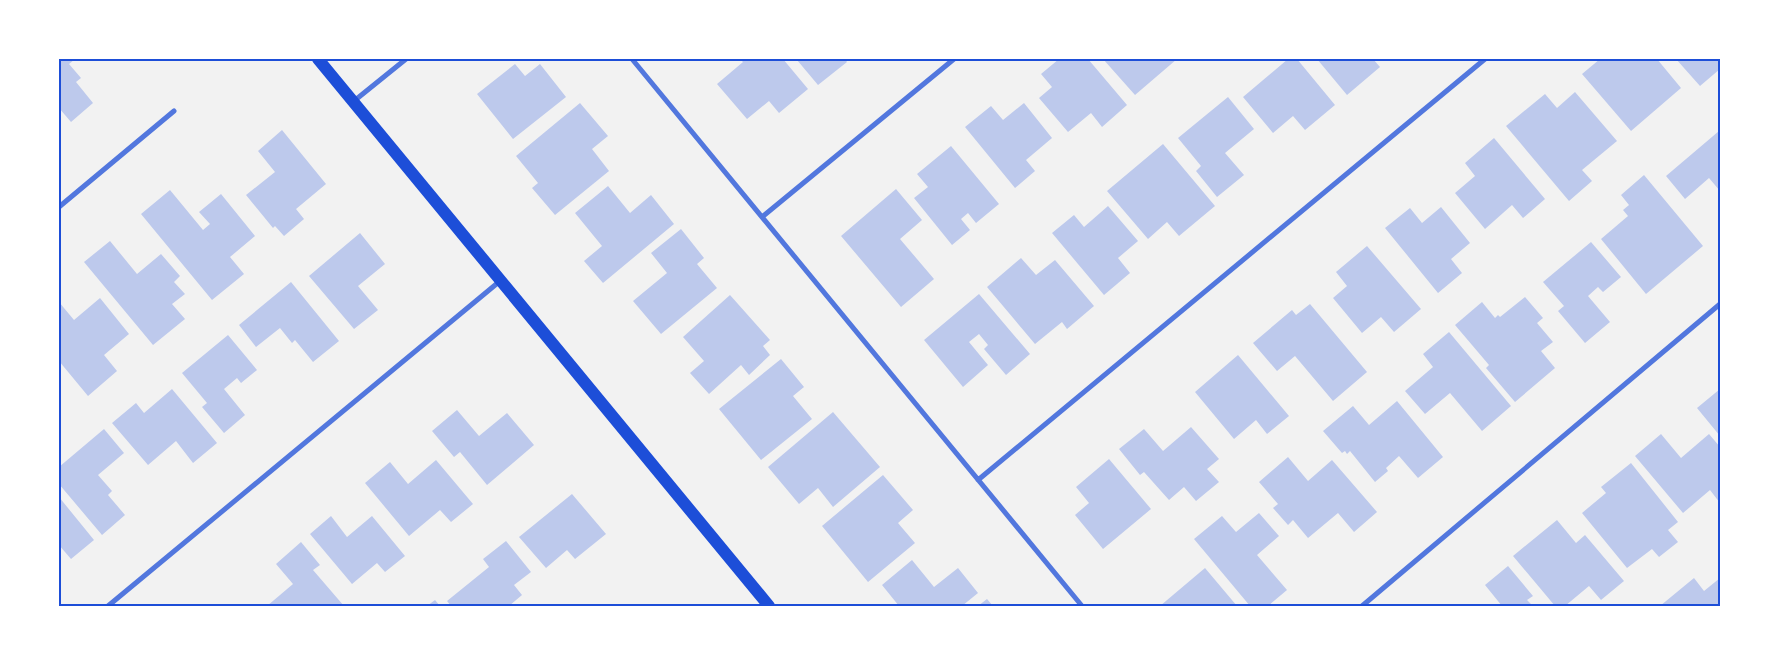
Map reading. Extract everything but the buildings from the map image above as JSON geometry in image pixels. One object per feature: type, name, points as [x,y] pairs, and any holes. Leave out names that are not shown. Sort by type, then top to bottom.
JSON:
[{"type":"main road","points":[[318,59],[769,606]]},
{"type":"street","points":[[354,102],[406,59]]},
{"type":"street","points":[[632,59],[1082,606]]},
{"type":"street","points":[[762,217],[954,59]]},
{"type":"street","points":[[978,480],[1485,59]]},
{"type":"street","points":[[59,207],[174,111]]},
{"type":"street","points":[[108,606],[501,280]]},
{"type":"street","points":[[1362,606],[1720,304]]}]
